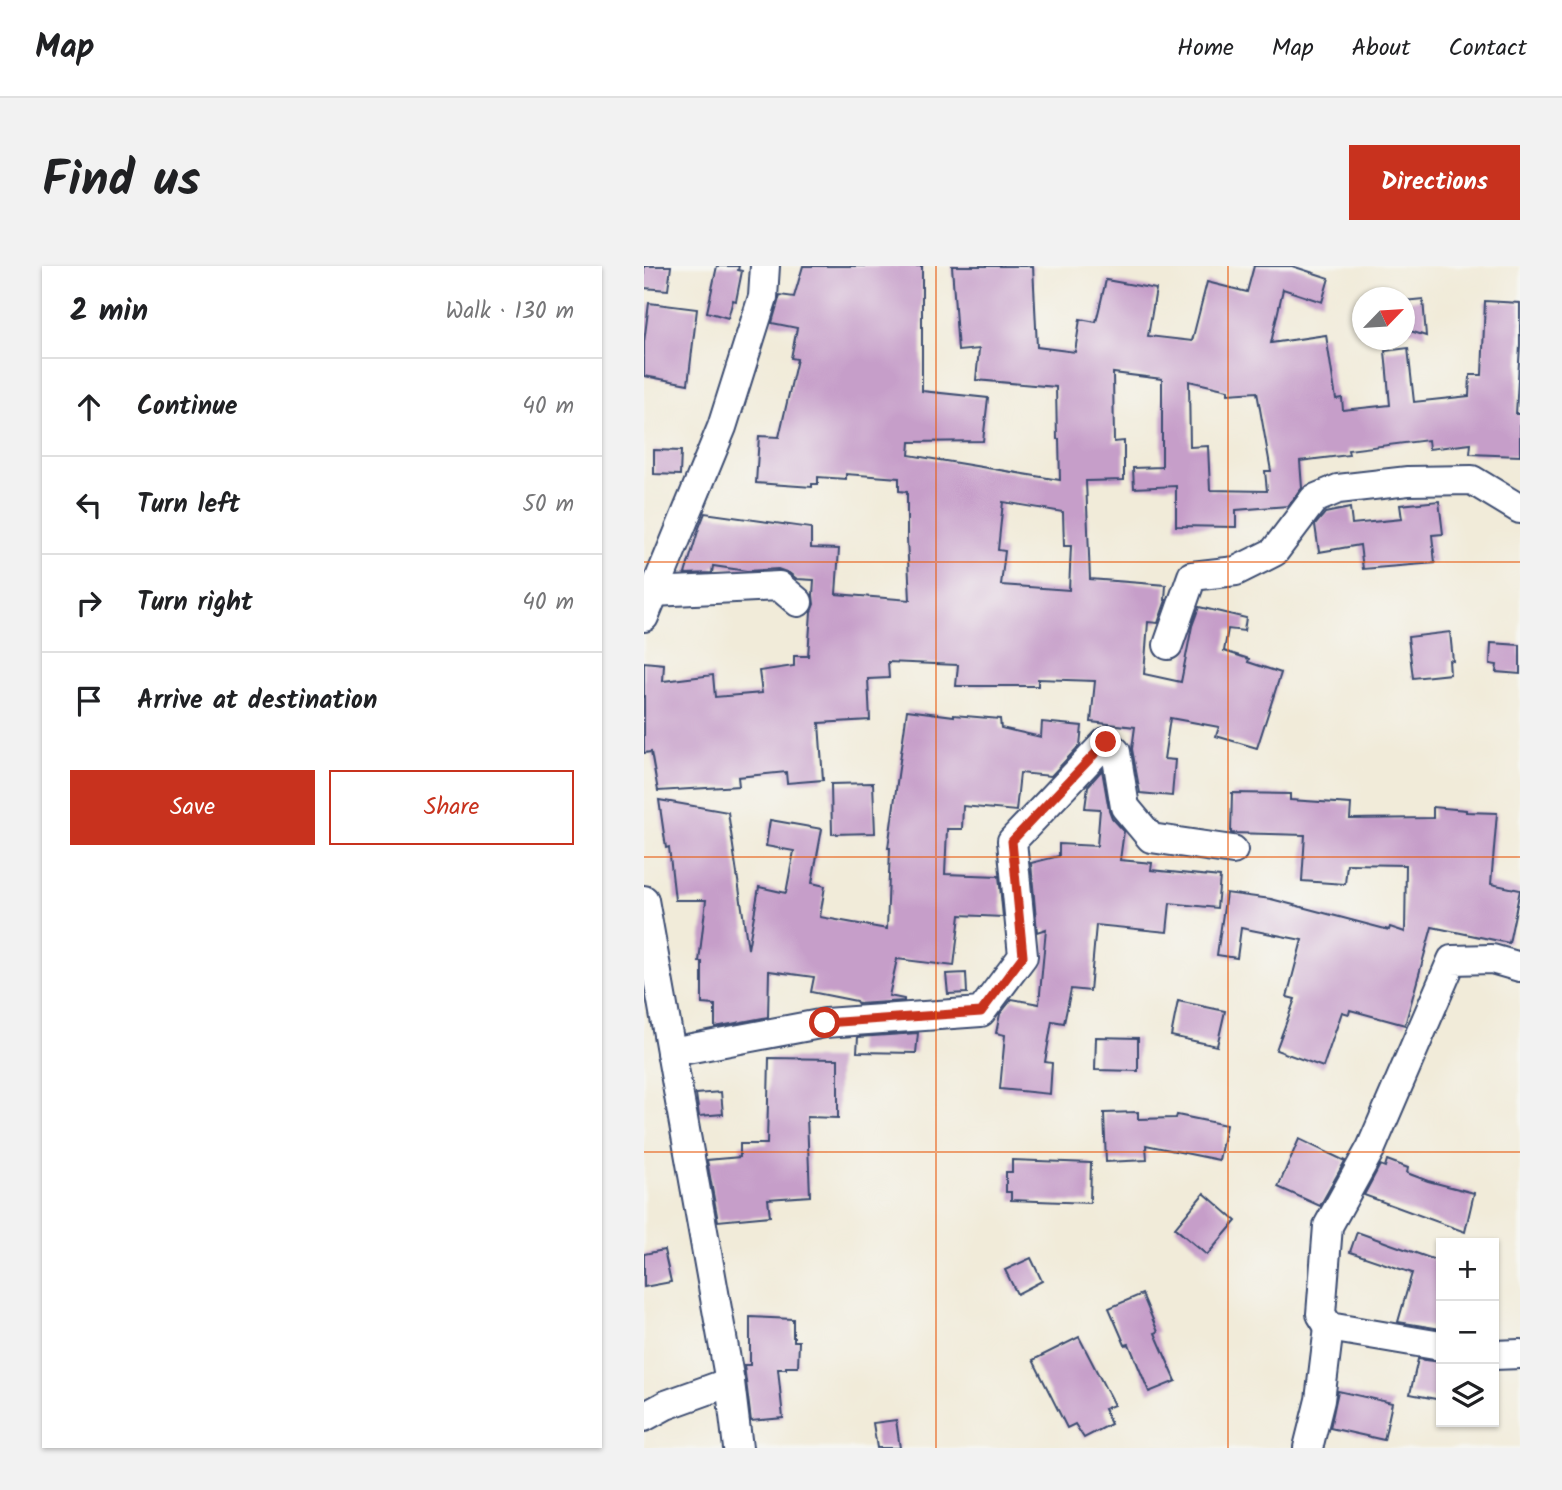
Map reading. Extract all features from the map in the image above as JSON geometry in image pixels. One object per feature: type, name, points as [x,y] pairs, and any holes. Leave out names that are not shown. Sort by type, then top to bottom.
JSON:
[{"type":"street","points":[[649,605],[722,427],[763,297],[765,266]]},
{"type":"street","points":[[1168,645],[1192,576],[1236,571],[1274,551],[1314,499],[1338,489],[1408,481],[1472,480],[1520,509]]},
{"type":"street","points":[[649,605],[779,586],[798,602]]},
{"type":"street","points":[[671,1052],[825,1023],[981,1012],[1023,956],[1012,841],[1106,742],[1116,752],[1125,807],[1150,838],[1233,850]]},
{"type":"street","points":[[644,900],[730,1382],[738,1448]]},
{"type":"street","points":[[1308,1448],[1320,1400],[1329,1327],[1321,1314],[1328,1226],[1371,1148],[1452,960],[1492,959],[1520,967]]},
{"type":"street","points":[[1329,1327],[1436,1345]]},
{"type":"street","points":[[1499,1355],[1520,1354]]},
{"type":"street","points":[[644,1417],[666,1405],[730,1382]]},
{"type":"building","points":[[644,266],[671,266],[668,290],[644,288]]},
{"type":"building","points":[[717,266],[739,266],[738,270],[742,271],[736,301],[733,300],[728,318],[707,312]]},
{"type":"building","points":[[803,266],[922,266],[922,391],[988,398],[983,441],[910,442],[909,455],[1060,480],[1056,387],[976,380],[979,349],[958,351],[952,266],[1033,266],[1037,347],[1075,352],[1080,319],[1096,322],[1106,280],[1156,289],[1148,336],[1192,341],[1207,282],[1247,292],[1254,266],[1292,266],[1329,278],[1322,302],[1283,289],[1271,343],[1326,335],[1336,399],[1342,398],[1343,410],[1390,405],[1385,351],[1393,350],[1408,350],[1414,402],[1469,396],[1470,375],[1482,375],[1485,301],[1520,303],[1516,414],[1520,414],[1520,456],[1470,454],[1471,444],[1429,449],[1428,440],[1348,450],[1349,455],[1300,461],[1302,488],[1288,506],[1236,510],[1236,527],[1176,526],[1176,486],[1134,488],[1133,468],[1162,467],[1162,379],[1113,373],[1114,442],[1124,441],[1124,480],[1086,481],[1090,579],[1166,585],[1166,600],[1158,623],[1148,622],[1144,674],[1181,682],[1192,626],[1199,607],[1246,618],[1244,631],[1228,629],[1224,651],[1281,673],[1257,748],[1216,736],[1219,727],[1170,718],[1164,759],[1175,760],[1172,796],[1140,793],[1132,749],[1135,727],[1091,722],[1095,681],[1038,679],[1038,686],[956,686],[958,665],[888,662],[889,678],[868,679],[870,720],[819,723],[823,780],[787,783],[786,772],[738,777],[739,786],[658,791],[651,752],[644,753],[644,662],[664,664],[663,681],[713,675],[715,697],[762,693],[759,671],[794,666],[794,656],[808,656],[814,580],[797,579],[778,569],[747,571],[713,566],[712,573],[685,574],[705,513],[811,528],[811,548],[839,549],[836,594],[910,600],[907,492],[899,491],[899,478],[846,474],[846,479],[818,477],[818,484],[812,484],[812,487],[756,483],[759,436],[779,437],[797,359],[791,358],[797,328],[772,323],[780,295],[794,297]],"holes":[[[1189,381],[1228,390],[1228,394],[1257,392],[1271,471],[1265,471],[1267,491],[1210,490],[1208,446],[1190,447]],[[1003,502],[1063,512],[1064,546],[1071,546],[1069,590],[1001,585],[1005,551],[998,550]]]},
{"type":"building","points":[[1423,299],[1426,336],[1415,332],[1415,300]]},
{"type":"building","points":[[649,303],[697,309],[688,384],[644,376],[644,342]]},
{"type":"building","points":[[654,450],[681,451],[680,475],[654,474]]},
{"type":"building","points":[[1439,501],[1443,534],[1432,535],[1435,563],[1363,569],[1360,545],[1319,552],[1315,525],[1325,513],[1350,508],[1352,524],[1402,519],[1400,505]]},
{"type":"building","points":[[1450,632],[1453,661],[1449,660],[1450,674],[1413,678],[1408,637]]},
{"type":"building","points":[[1491,643],[1520,645],[1520,674],[1496,672],[1497,665],[1490,664]]},
{"type":"building","points":[[907,710],[1000,719],[1001,728],[1041,737],[1042,722],[1082,726],[1080,745],[1051,776],[1020,773],[1016,811],[963,806],[962,829],[947,829],[945,874],[999,876],[1003,917],[960,915],[954,966],[897,959],[889,996],[904,1001],[858,1004],[856,1001],[811,992],[814,977],[769,971],[768,1017],[715,1027],[715,1005],[702,1004],[702,962],[699,962],[706,900],[675,900],[669,847],[666,848],[659,800],[728,812],[748,949],[759,887],[786,893],[794,851],[766,846],[770,820],[822,829],[812,883],[825,886],[820,917],[887,929],[888,848]]},
{"type":"building","points":[[1102,770],[1109,810],[1112,818],[1124,831],[1120,860],[1152,863],[1151,870],[1220,877],[1217,908],[1170,903],[1167,932],[1096,925],[1090,991],[1071,989],[1064,1023],[1052,1021],[1045,1062],[1052,1063],[1050,1094],[1000,1089],[1005,1035],[996,1033],[1000,1014],[1012,999],[1039,1004],[1046,929],[1037,932],[1031,863],[1059,856],[1059,844],[1097,846],[1100,809],[1085,808],[1088,786]]},
{"type":"building","points":[[873,783],[875,833],[832,834],[831,784]]},
{"type":"building","points":[[1232,793],[1290,794],[1290,800],[1351,804],[1350,819],[1433,818],[1433,807],[1497,813],[1491,884],[1520,890],[1509,943],[1432,927],[1405,1025],[1350,1010],[1349,1014],[1342,1012],[1323,1067],[1276,1050],[1295,999],[1287,997],[1302,940],[1241,928],[1237,958],[1217,955],[1226,893],[1271,899],[1405,932],[1406,865],[1347,864],[1345,884],[1302,881],[1305,835],[1231,833]]},
{"type":"building","points":[[966,973],[967,993],[948,994],[946,974]]},
{"type":"building","points":[[1178,1001],[1225,1011],[1217,1046],[1171,1036]]},
{"type":"building","points":[[918,1033],[916,1053],[857,1052],[858,1037]]},
{"type":"building","points":[[1096,1037],[1138,1038],[1138,1071],[1095,1070]]},
{"type":"building","points":[[769,1058],[838,1059],[838,1118],[807,1117],[810,1196],[768,1199],[770,1216],[718,1221],[707,1160],[740,1157],[740,1144],[767,1144]]},
{"type":"building","points":[[721,1092],[723,1114],[699,1116],[696,1094]]},
{"type":"building","points":[[1138,1112],[1138,1119],[1176,1118],[1177,1115],[1226,1125],[1219,1160],[1146,1145],[1147,1160],[1106,1162],[1104,1113]]},
{"type":"building","points":[[1299,1139],[1345,1161],[1320,1206],[1278,1187]]},
{"type":"building","points":[[1012,1160],[1091,1163],[1090,1203],[1011,1200],[1011,1192],[1006,1192],[1006,1172],[1012,1172]]},
{"type":"building","points":[[1387,1160],[1408,1168],[1407,1173],[1428,1181],[1474,1193],[1465,1232],[1364,1195],[1380,1165],[1385,1167]]},
{"type":"building","points":[[1204,1193],[1236,1221],[1207,1255],[1175,1228]]},
{"type":"building","points":[[1357,1232],[1436,1260],[1436,1328],[1398,1322],[1412,1273],[1350,1252]]},
{"type":"building","points":[[664,1250],[671,1282],[644,1287],[644,1254]]},
{"type":"building","points":[[1031,1258],[1042,1281],[1017,1294],[1005,1270]]},
{"type":"building","points":[[1142,1294],[1176,1381],[1149,1392],[1129,1344],[1125,1345],[1109,1308]]},
{"type":"building","points":[[750,1317],[793,1319],[794,1341],[799,1341],[798,1367],[778,1369],[783,1418],[751,1421],[744,1365],[750,1365]]},
{"type":"building","points":[[1079,1337],[1114,1405],[1104,1409],[1111,1424],[1084,1438],[1075,1424],[1067,1428],[1033,1360]]},
{"type":"building","points":[[1418,1359],[1436,1361],[1436,1399],[1410,1394]]},
{"type":"building","points":[[1338,1391],[1392,1403],[1384,1440],[1330,1428]]},
{"type":"building","points":[[896,1420],[900,1448],[877,1448],[873,1423]]},
{"type":"route","points":[[825,1023],[981,1012],[1023,956],[1012,841],[1106,742]]}]
